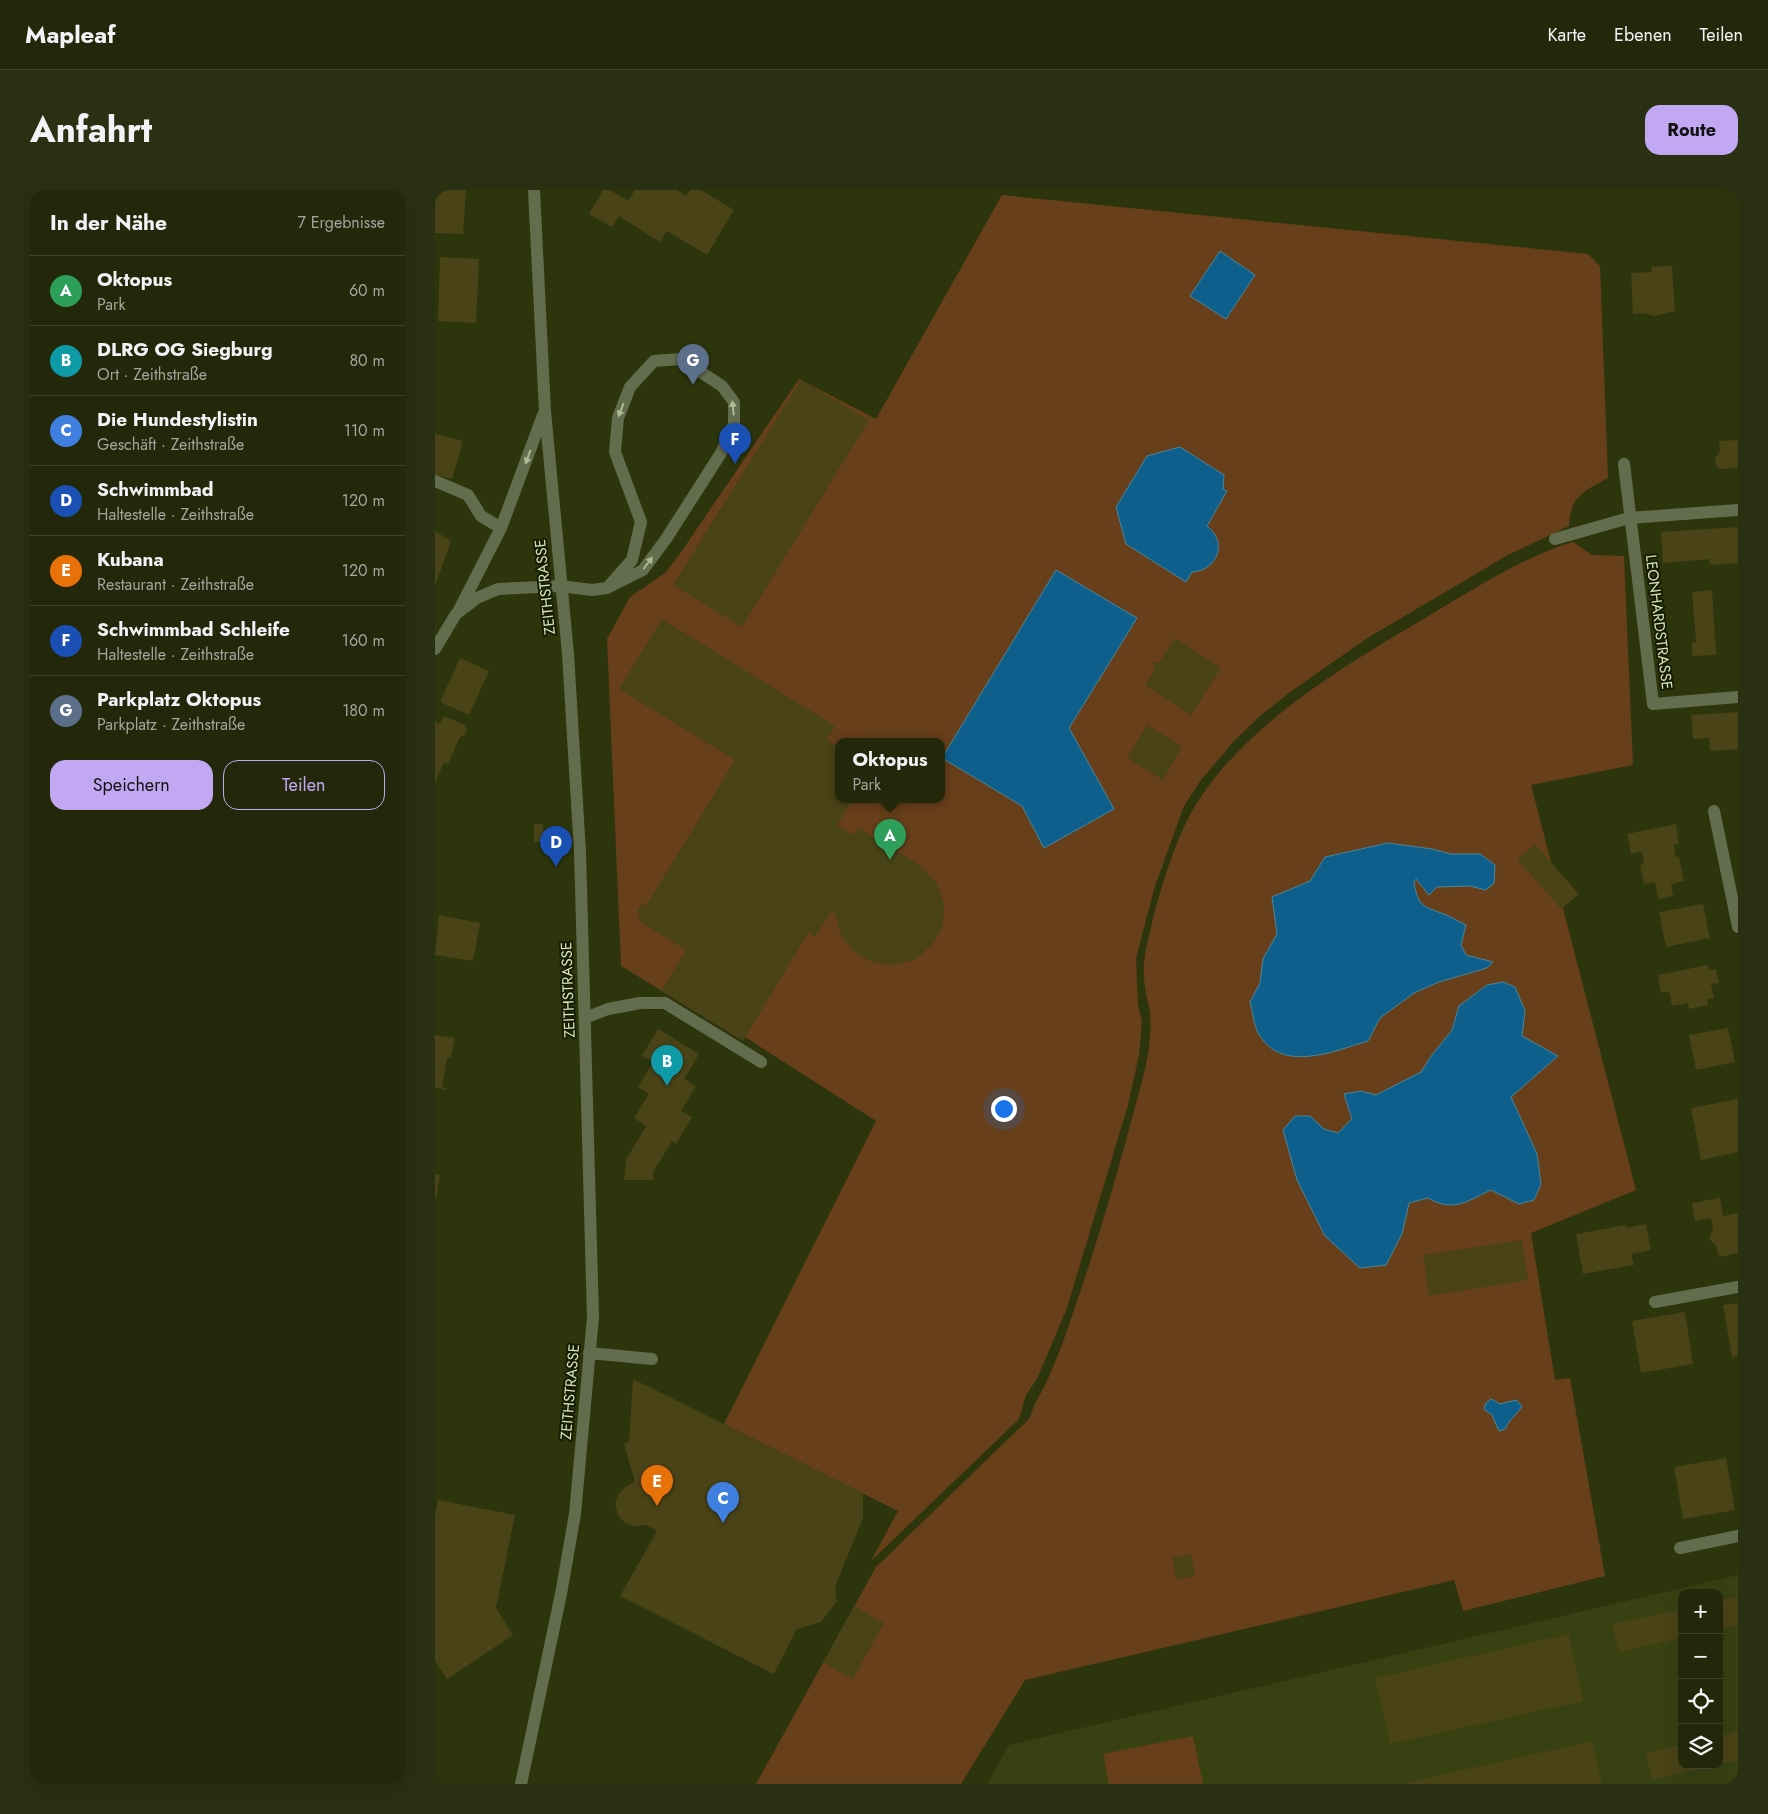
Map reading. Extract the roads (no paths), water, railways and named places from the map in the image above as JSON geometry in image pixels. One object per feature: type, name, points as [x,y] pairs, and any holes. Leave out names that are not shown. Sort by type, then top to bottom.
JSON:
[{"type":"street","name":"ZEITHSTRASSE","points":[[521,1784],[561,1594],[575,1514],[593,1317],[579,842],[568,654],[560,586],[545,411],[534,190]]},
{"type":"street","points":[[456,614],[477,598],[498,588],[560,586],[591,590],[607,588],[643,570],[666,539],[721,453],[734,424],[734,402],[723,386],[681,358],[654,361],[630,387],[618,418],[615,452],[641,522],[632,560],[607,588]]},
{"type":"street","points":[[435,650],[501,528],[545,411]]},
{"type":"street","points":[[1624,464],[1629,518]]},
{"type":"street","points":[[435,481],[468,495],[481,516],[501,528]]},
{"type":"street","points":[[1555,539],[1629,518],[1738,510]]},
{"type":"street","name":"LEONHARDSTRASSE","points":[[1629,518],[1653,704],[1738,697]]},
{"type":"street","points":[[1715,811],[1738,927]]},
{"type":"street","points":[[585,1018],[608,1008],[640,1003],[665,1002],[761,1062]]},
{"type":"street","points":[[1655,1302],[1738,1287]]},
{"type":"street","points":[[589,1353],[652,1359]]},
{"type":"street","points":[[1680,1548],[1738,1536]]},
{"type":"water","points":[[1220,251],[1255,275],[1226,319],[1190,296]]},
{"type":"water","points":[[1180,447],[1224,475],[1223,489],[1227,491],[1207,526],[1217,540],[1217,554],[1214,561],[1201,570],[1192,572],[1186,582],[1126,544],[1116,507],[1147,456]]},
{"type":"water","points":[[1056,570],[1137,618],[1069,728],[1114,809],[1044,848],[1022,806],[945,760],[945,753]]},
{"type":"water","points":[[1388,843],[1432,849],[1451,854],[1480,854],[1495,865],[1494,883],[1486,890],[1470,886],[1437,887],[1429,895],[1416,879],[1414,882],[1417,896],[1426,907],[1466,925],[1461,945],[1466,955],[1493,962],[1487,968],[1439,982],[1414,993],[1380,1018],[1368,1041],[1325,1054],[1296,1056],[1282,1054],[1270,1047],[1258,1033],[1250,1002],[1260,983],[1263,959],[1277,934],[1272,897],[1310,881],[1325,857]]},
{"type":"water","points":[[1503,982],[1515,987],[1525,1011],[1522,1036],[1558,1056],[1511,1097],[1537,1154],[1541,1184],[1534,1200],[1519,1204],[1491,1190],[1460,1204],[1445,1205],[1428,1198],[1409,1203],[1402,1234],[1386,1265],[1360,1268],[1325,1236],[1297,1180],[1283,1130],[1295,1116],[1310,1116],[1324,1129],[1338,1133],[1352,1119],[1344,1094],[1361,1091],[1376,1095],[1421,1072],[1452,1030],[1459,1006],[1487,985]]},
{"type":"water","points":[[1491,1399],[1500,1404],[1516,1400],[1522,1406],[1505,1429],[1499,1431],[1492,1415],[1484,1409],[1486,1403]]},
{"type":"place","name":"Parkplatz Oktopus","points":[[693,385]]},
{"type":"place","name":"Schwimmbad Schleife","points":[[735,464]]},
{"type":"place","name":"Oktopus","points":[[890,860]]},
{"type":"place","name":"Schwimmbad","points":[[556,867]]},
{"type":"place","name":"DLRG OG Siegburg","points":[[667,1086]]},
{"type":"place","name":"Kubana","points":[[657,1506]]},
{"type":"place","name":"Die Hundestylistin","points":[[723,1523]]}]
